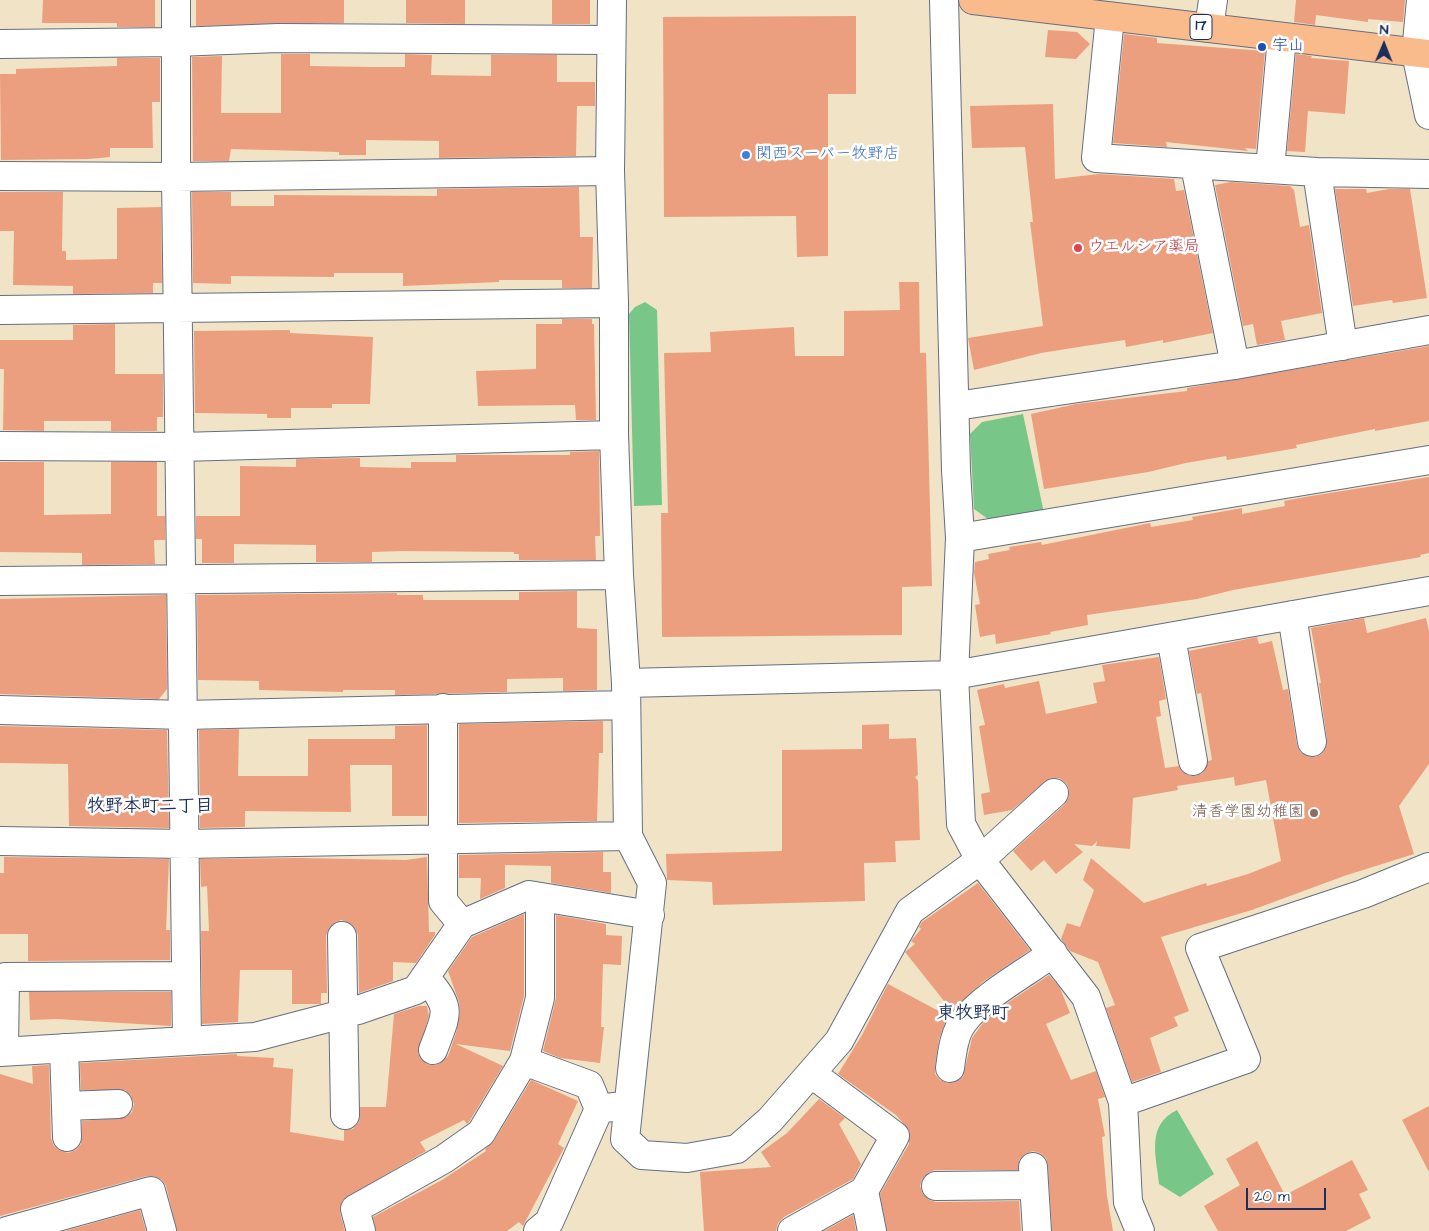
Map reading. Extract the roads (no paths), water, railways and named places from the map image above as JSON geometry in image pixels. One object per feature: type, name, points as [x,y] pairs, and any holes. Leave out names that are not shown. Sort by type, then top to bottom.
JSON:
[{"type":"main road","name":"17","points":[[973,0],[1422,54]]},
{"type":"street","points":[[176,0],[176,177],[187,1040]]},
{"type":"street","points":[[612,0],[610,171],[614,303],[614,434],[625,694],[628,836],[652,883],[627,1105],[625,1139],[642,1155],[695,1157],[737,1149],[770,1120],[839,1041],[910,911],[980,860],[1054,793]]},
{"type":"street","points":[[944,0],[960,538],[954,675],[961,824],[980,860],[1086,997],[1123,1102],[1128,1202],[1140,1231]]},
{"type":"street","points":[[1209,28],[1212,0]]},
{"type":"street","points":[[1421,0],[1422,54],[1429,115]]},
{"type":"street","points":[[1110,17],[1096,158],[1195,166],[1317,172],[1429,174]]},
{"type":"street","points":[[1270,169],[1282,37]]},
{"type":"street","points":[[0,44],[176,42],[278,38],[611,40]]},
{"type":"street","points":[[1195,166],[1235,365]]},
{"type":"street","points":[[0,176],[176,177],[610,171]]},
{"type":"street","points":[[1317,172],[1342,346]]},
{"type":"street","points":[[0,310],[614,303]]},
{"type":"street","points":[[956,406],[1235,365],[1429,330]]},
{"type":"street","points":[[0,446],[180,447],[614,434]]},
{"type":"street","points":[[960,538],[1429,460]]},
{"type":"street","points":[[0,581],[619,575]]},
{"type":"street","points":[[0,710],[184,715],[443,708],[625,694],[954,675],[1429,591]]},
{"type":"street","points":[[1292,616],[1312,742]]},
{"type":"street","points":[[1171,637],[1193,761]]},
{"type":"street","points":[[443,708],[443,901],[462,924]]},
{"type":"street","points":[[0,841],[185,844],[628,836]]},
{"type":"street","points":[[1123,1102],[1246,1059],[1200,948],[1363,894],[1429,867]]},
{"type":"street","points":[[186,976],[2,972],[2,1051],[255,1037],[344,1014],[416,990],[462,924],[529,895],[650,914]]},
{"type":"street","points":[[361,1231],[355,1210],[444,1159],[481,1133],[524,1061],[540,998],[540,897]]},
{"type":"street","points":[[342,936],[345,1115]]},
{"type":"street","points":[[950,1068],[954,1043],[963,1022],[980,1005],[1053,953]]},
{"type":"street","points":[[425,976],[442,998],[445,1016],[433,1050]]},
{"type":"street","points":[[64,1048],[68,1137]]},
{"type":"street","points":[[524,1061],[589,1085],[599,1109],[549,1222],[538,1231]]},
{"type":"street","points":[[792,1231],[864,1191],[895,1136],[812,1074]]},
{"type":"street","points":[[66,1106],[118,1104]]},
{"type":"street","points":[[599,1109],[627,1105]]},
{"type":"street","points":[[936,1186],[1033,1176],[1037,1231]]},
{"type":"street","points":[[7,1231],[151,1191],[162,1231]]},
{"type":"street","points":[[864,1191],[872,1231]]},
{"type":"place","name":"宇山","points":[[1262,47]]},
{"type":"place","name":"関西スーパー牧野店","points":[[746,155]]},
{"type":"place","name":"ウエルシア薬局","points":[[1078,248]]},
{"type":"place","name":"清香学園幼稚園","points":[[1314,813]]},
{"type":"district","name":"牧野本町二丁目","points":[[150,807]]},
{"type":"district","name":"東牧野町","points":[[973,1014]]}]
